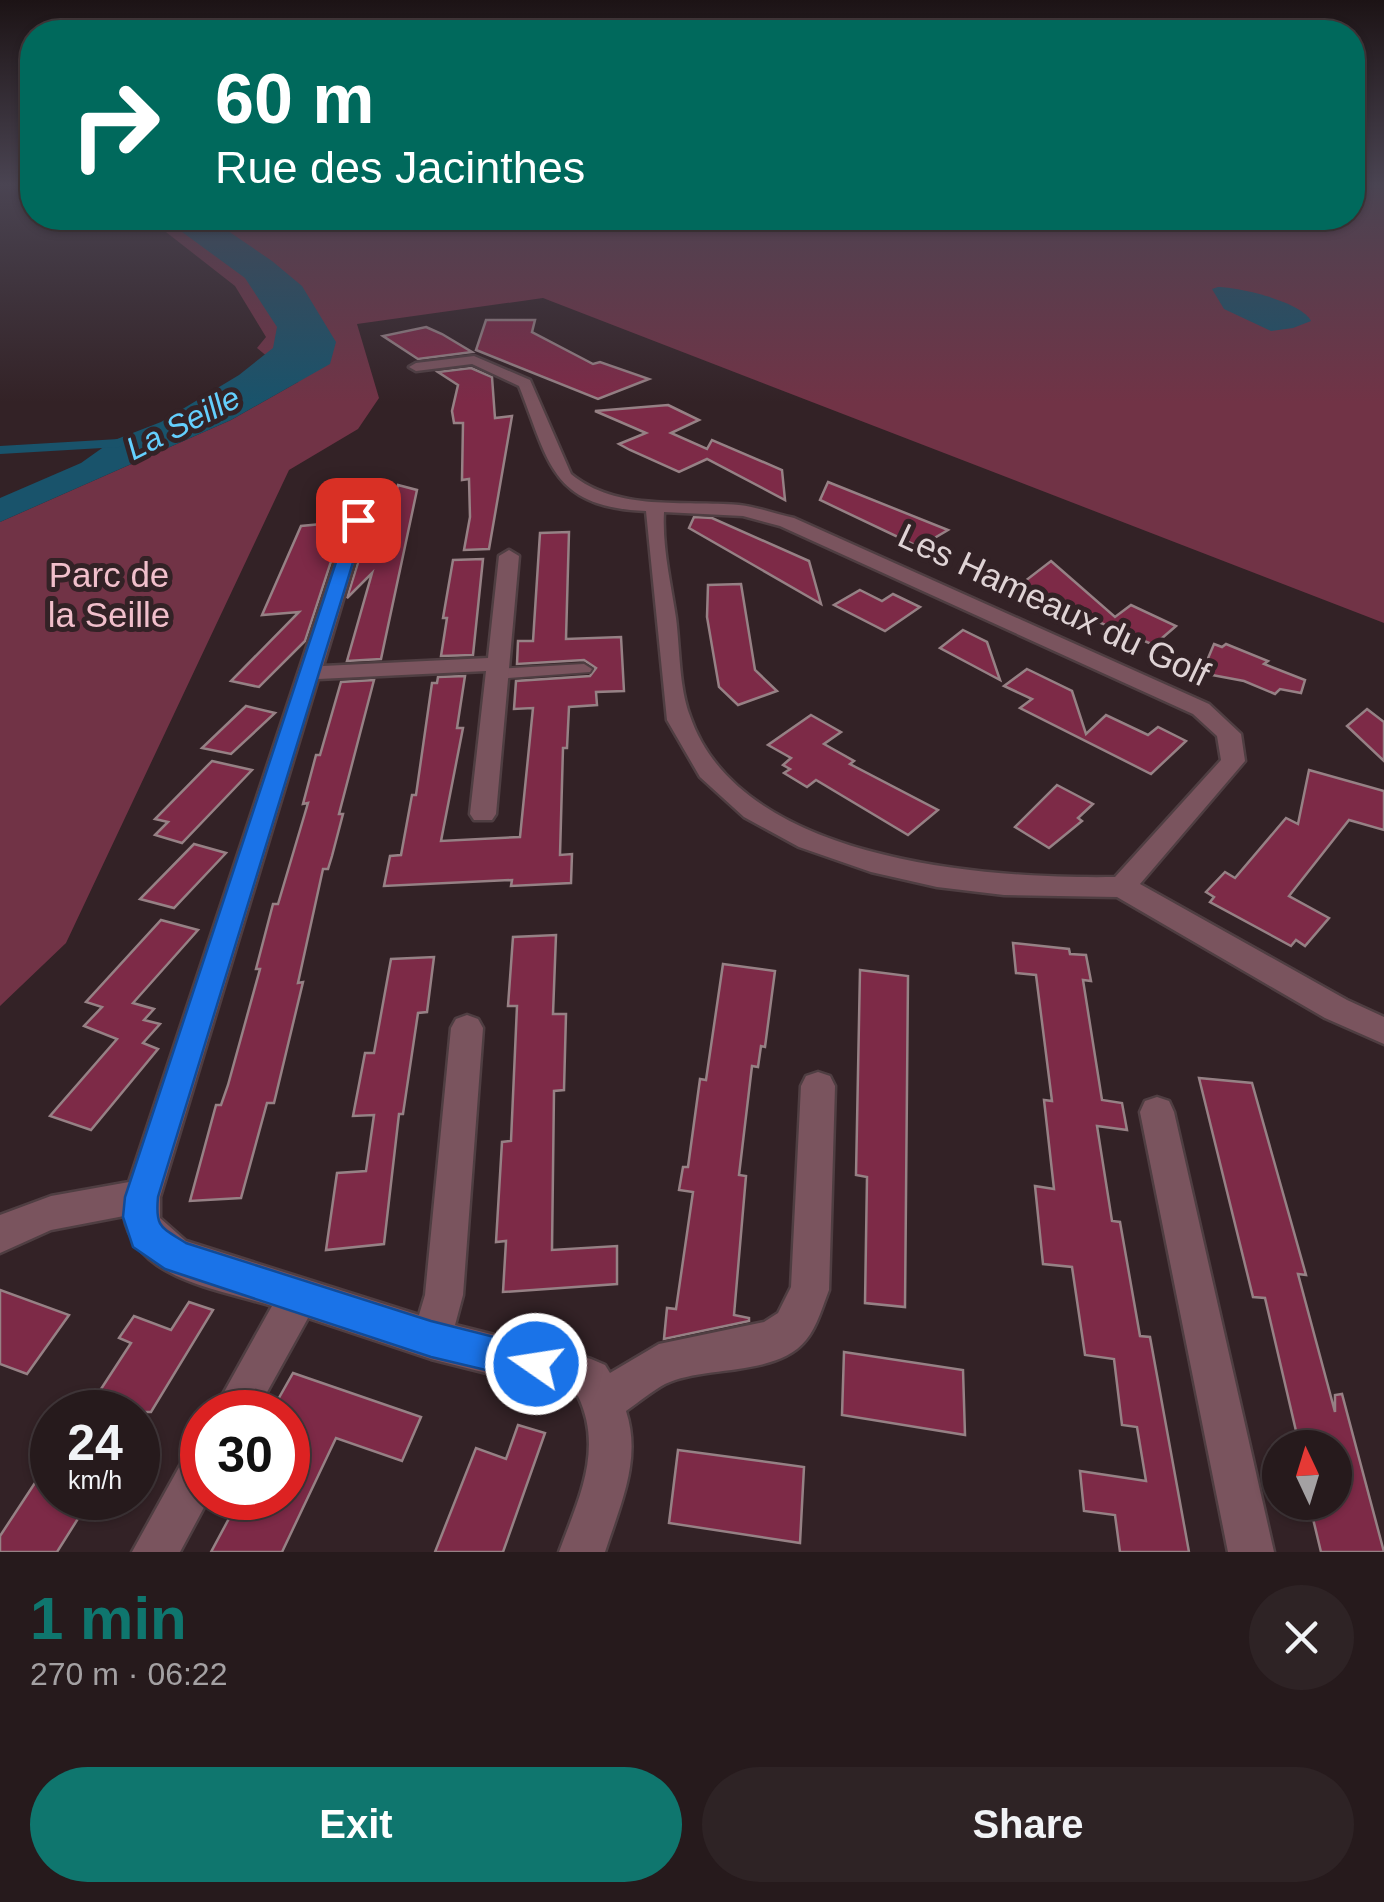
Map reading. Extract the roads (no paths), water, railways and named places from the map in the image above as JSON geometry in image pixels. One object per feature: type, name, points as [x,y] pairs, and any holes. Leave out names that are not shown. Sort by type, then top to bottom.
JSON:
[{"type":"street","name":"Les Hameaux du Golf","points":[[416,366],[474,360],[528,386],[563,476],[576,487],[606,500],[655,508],[743,511],[787,522],[1186,701],[1212,717],[1229,734],[1233,760],[1122,887]]},
{"type":"street","points":[[655,508],[678,716],[706,764],[756,810],[838,851],[946,879],[1052,890],[1122,887],[1320,1001],[1384,1031]]},
{"type":"street","points":[[358,520],[142,1197],[139,1217],[145,1236],[177,1257],[431,1339],[591,1378],[614,1425],[613,1455],[582,1552]]},
{"type":"street","points":[[483,814],[509,556]]},
{"type":"street","points":[[310,673],[495,669]]},
{"type":"street","points":[[431,1339],[444,1295],[467,1028]]},
{"type":"street","points":[[604,1401],[659,1364],[748,1347],[792,1328],[810,1290],[818,1086]]},
{"type":"street","points":[[1157,1112],[1251,1552]]},
{"type":"street","points":[[0,1235],[67,1209],[142,1197]]},
{"type":"street","points":[[246,1390],[299,1296]]},
{"type":"street","points":[[155,1552],[180,1507]]},
{"type":"lane","points":[[495,669],[584,669]]},
{"type":"water","name":"La Seille","points":[[217,257],[267,257],[302,286],[336,342],[330,364],[231,420],[0,522],[0,498],[81,463],[112,441],[161,422],[239,375],[273,348],[277,327],[245,278]]},
{"type":"water","points":[[1218,287],[1283,302],[1311,321],[1271,331],[1224,309],[1212,289]]},
{"type":"waterway","name":"La Seille","points":[[0,450],[119,443]]},
{"type":"park label","name":"Parc de la Seille","points":[[109,595]]}]
